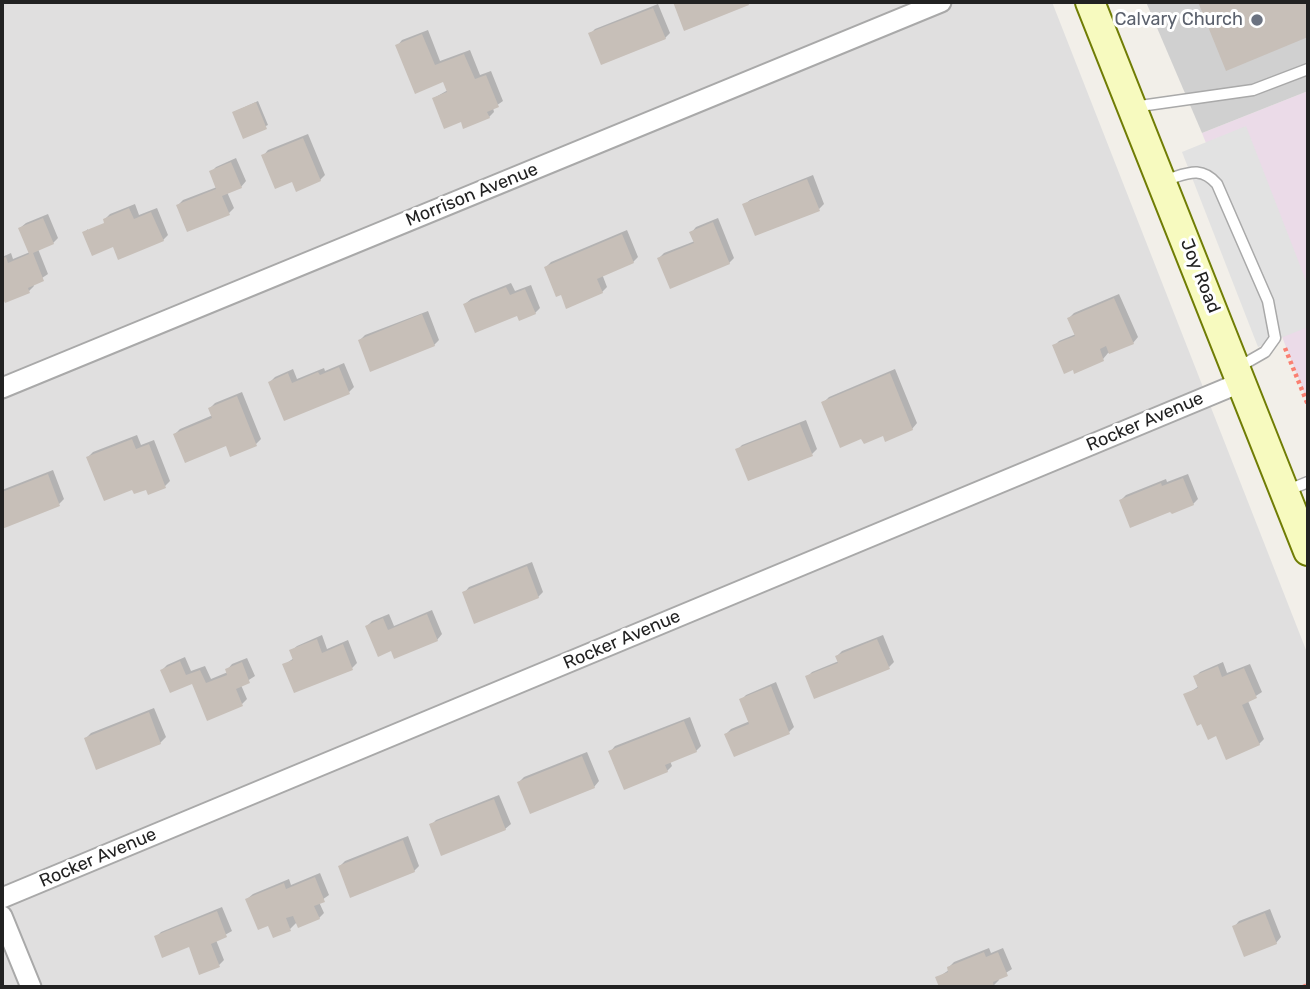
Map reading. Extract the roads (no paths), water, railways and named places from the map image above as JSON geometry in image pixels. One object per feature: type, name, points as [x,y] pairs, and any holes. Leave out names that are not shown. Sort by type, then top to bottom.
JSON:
[{"type":"street","name":"Morrison Avenue","points":[[2,387],[941,2]]},
{"type":"street","name":"Joy Road","points":[[1090,2],[1240,375],[1297,487],[1308,551]]},
{"type":"street","name":"Rocker Avenue","points":[[2,898],[1240,375]]},
{"type":"street","points":[[2,916],[31,987]]},
{"type":"lane","points":[[1132,107],[1253,90],[1308,69]]},
{"type":"lane","points":[[1162,181],[1200,172],[1217,184],[1268,301],[1275,338],[1265,352],[1240,375]]},
{"type":"place","name":"Calvary Church","points":[[1257,20]]}]
